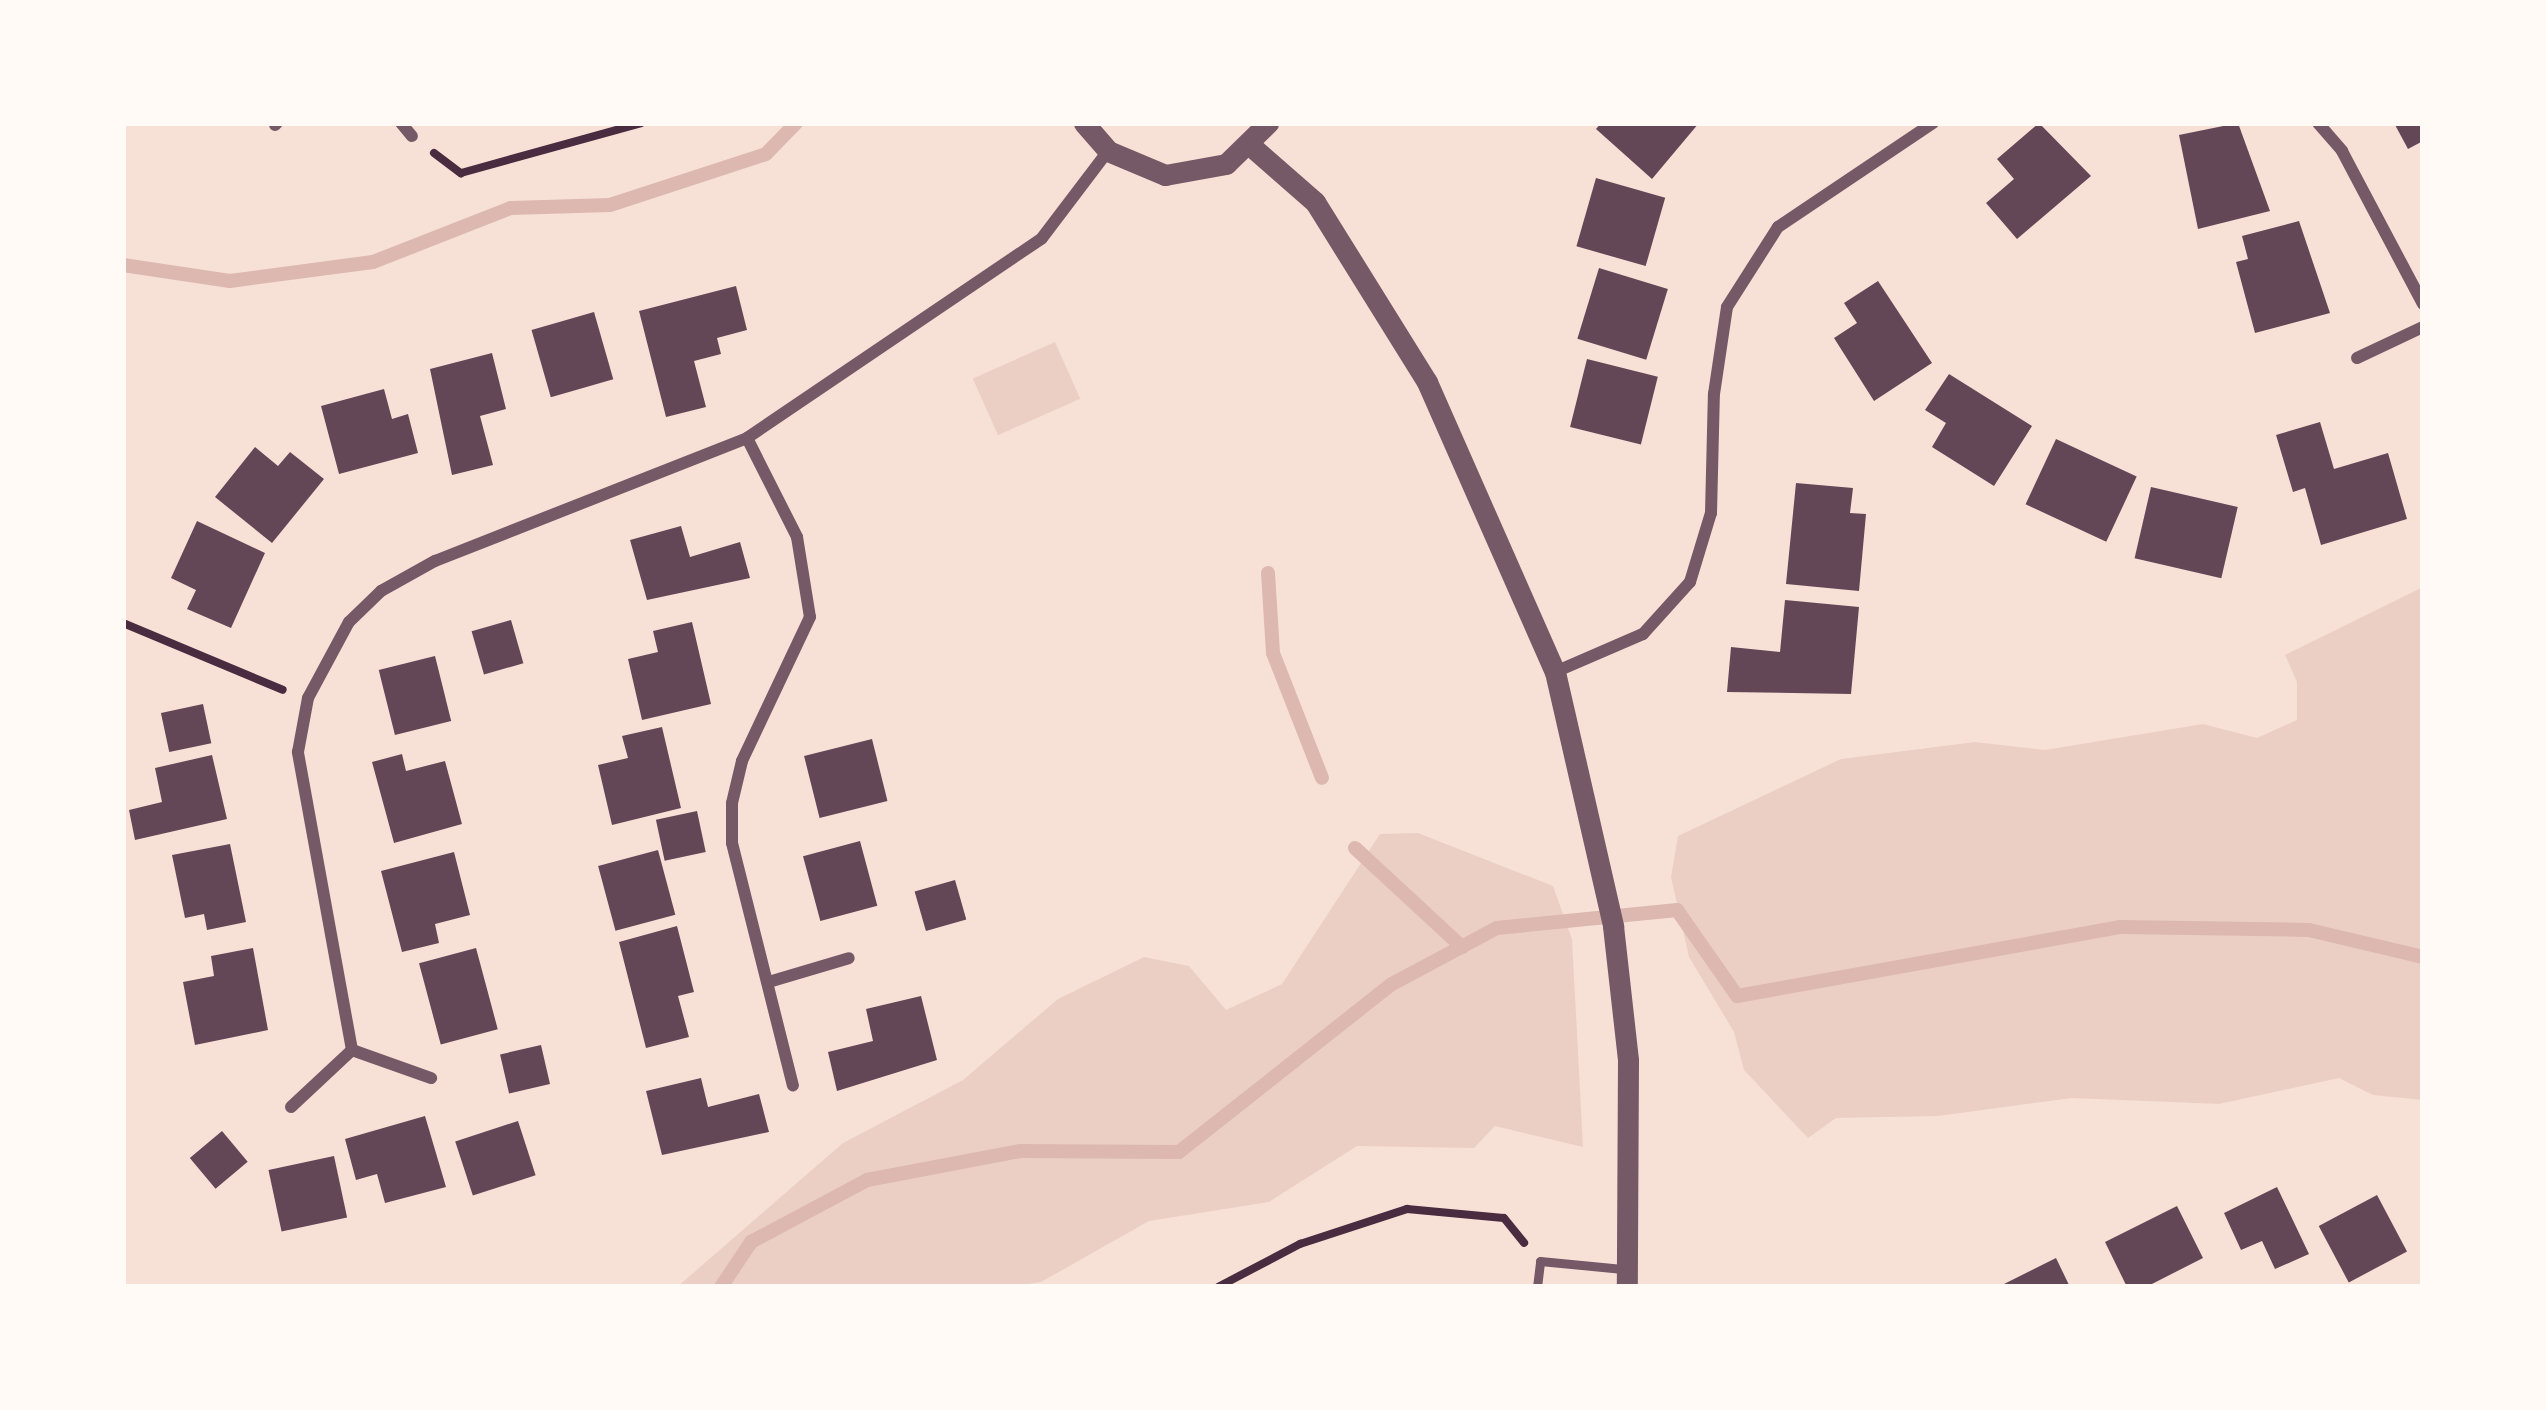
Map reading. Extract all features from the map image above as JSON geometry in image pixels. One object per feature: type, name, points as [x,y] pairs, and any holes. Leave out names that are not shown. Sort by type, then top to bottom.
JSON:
[{"type":"street","points":[[401,123],[412,136]]},
{"type":"street","points":[[1084,123],[1108,151],[1165,175],[1226,164],[1251,146],[1268,123]]},
{"type":"street","points":[[1555,671],[1643,634],[1690,582],[1712,513],[1714,394],[1727,307],[1778,227],[1933,123]]},
{"type":"street","points":[[2318,123],[2342,151],[2423,304]]},
{"type":"street","points":[[1251,146],[1315,202],[1427,382],[1555,671],[1613,926],[1628,1060],[1628,1278]]},
{"type":"street","points":[[352,1050],[302,807],[298,752],[308,698],[349,622],[381,591],[435,560],[747,439],[1042,238],[1108,151]]},
{"type":"street","points":[[2356,358],[2423,327]]},
{"type":"street","points":[[747,439],[797,537],[810,616],[742,761],[732,803],[732,843],[772,981],[793,1085]]},
{"type":"street","points":[[772,981],[849,958]]},
{"type":"street","points":[[352,1050],[431,1078]]},
{"type":"street","points":[[290,1107],[352,1050]]},
{"type":"lane","points":[[1537,1287],[1540,1261],[1628,1278]]},
{"type":"path","points":[[412,136],[461,173],[641,123]]},
{"type":"path","points":[[123,623],[308,698]]},
{"type":"path","points":[[1218,1287],[1300,1244],[1407,1209],[1504,1218],[1540,1261]]},
{"type":"shaded area","points":[[1055,342],[1080,399],[998,435],[973,379]]},
{"type":"shaded area","points":[[2423,587],[2423,1100],[2373,1095],[2339,1078],[2219,1104],[2072,1098],[1938,1116],[1836,1118],[1808,1138],[1744,1070],[1734,1032],[1689,957],[1671,877],[1678,836],[1841,759],[1975,742],[2045,750],[2203,724],[2257,738],[2297,720],[2297,682],[2285,655]]},
{"type":"shaded area","points":[[1418,833],[1553,886],[1572,939],[1583,1147],[1495,1126],[1474,1148],[1357,1146],[1269,1202],[1149,1221],[1041,1282],[1010,1287],[677,1287],[843,1143],[963,1080],[1058,999],[1144,957],[1189,966],[1226,1010],[1282,984],[1380,834]]},
{"type":"building","points":[[1601,123],[1699,123],[1652,179],[1596,129]]},
{"type":"building","points":[[2039,123],[2091,176],[2017,239],[1986,203],[2014,179],[1997,159]]},
{"type":"building","points":[[2238,123],[2270,211],[2198,229],[2179,135]]},
{"type":"building","points":[[2394,123],[2423,123],[2423,141],[2408,149]]},
{"type":"building","points":[[1596,178],[1665,198],[1646,266],[1576,246]]},
{"type":"building","points":[[2299,221],[2330,313],[2255,333],[2236,262],[2248,259],[2242,236]]},
{"type":"building","points":[[1599,268],[1668,289],[1646,360],[1577,339]]},
{"type":"building","points":[[1878,281],[1932,363],[1874,401],[1834,338],[1857,323],[1844,303]]},
{"type":"building","points":[[736,286],[747,330],[717,338],[721,354],[694,361],[706,407],[666,417],[639,311]]},
{"type":"building","points":[[594,312],[613,379],[551,397],[532,330]]},
{"type":"building","points":[[492,353],[506,409],[480,416],[493,465],[452,475],[430,369]]},
{"type":"building","points":[[1587,359],[1658,377],[1641,445],[1570,427]]},
{"type":"building","points":[[1949,374],[2032,426],[1994,486],[1932,447],[1946,423],[1925,410]]},
{"type":"building","points":[[384,389],[392,419],[408,414],[418,453],[339,474],[321,406]]},
{"type":"building","points":[[2320,422],[2334,469],[2388,453],[2407,519],[2321,545],[2305,488],[2293,492],[2276,435]]},
{"type":"building","points":[[2056,439],[2137,477],[2106,542],[2026,504]]},
{"type":"building","points":[[255,447],[278,466],[290,452],[324,479],[272,543],[215,497]]},
{"type":"building","points":[[1796,483],[1853,488],[1850,513],[1866,514],[1859,591],[1786,584]]},
{"type":"building","points":[[2151,487],[2238,507],[2221,578],[2135,558]]},
{"type":"building","points":[[197,521],[265,553],[231,628],[187,609],[196,590],[171,578]]},
{"type":"building","points":[[681,526],[690,557],[740,542],[750,578],[647,600],[630,540]]},
{"type":"building","points":[[1785,600],[1859,607],[1851,694],[1727,692],[1731,647],[1780,652]]},
{"type":"building","points":[[511,620],[523,663],[484,675],[472,631]]},
{"type":"building","points":[[692,622],[711,704],[642,720],[628,659],[658,652],[653,631]]},
{"type":"building","points":[[435,656],[451,721],[395,735],[379,670]]},
{"type":"building","points":[[203,704],[211,743],[169,752],[161,713]]},
{"type":"building","points":[[662,727],[681,808],[612,825],[598,765],[628,758],[622,736]]},
{"type":"building","points":[[872,739],[887,801],[820,818],[804,756]]},
{"type":"building","points":[[402,754],[406,771],[445,761],[462,824],[394,843],[372,762]]},
{"type":"building","points":[[212,755],[227,819],[135,840],[129,810],[162,802],[155,768]]},
{"type":"building","points":[[697,811],[706,852],[665,861],[656,820]]},
{"type":"building","points":[[860,841],[877,906],[820,921],[803,856]]},
{"type":"building","points":[[230,844],[246,922],[207,930],[204,914],[185,918],[172,855]]},
{"type":"building","points":[[658,850],[675,915],[615,931],[598,866]]},
{"type":"building","points":[[454,852],[470,915],[435,924],[439,943],[402,952],[381,871]]},
{"type":"building","points":[[955,880],[966,919],[926,931],[915,892]]},
{"type":"building","points":[[677,926],[694,992],[678,996],[689,1037],[646,1048],[619,942]]},
{"type":"building","points":[[253,948],[268,1030],[195,1045],[183,982],[214,976],[211,956]]},
{"type":"building","points":[[476,948],[498,1029],[441,1044],[419,963]]},
{"type":"building","points":[[921,996],[937,1060],[837,1091],[828,1052],[873,1041],[866,1009]]},
{"type":"building","points":[[541,1045],[550,1084],[509,1093],[500,1054]]},
{"type":"building","points":[[701,1078],[708,1107],[759,1094],[769,1132],[662,1155],[646,1091]]},
{"type":"building","points":[[425,1116],[446,1187],[385,1203],[377,1174],[356,1180],[345,1139]]},
{"type":"building","points":[[518,1121],[536,1175],[473,1196],[455,1141]]},
{"type":"building","points":[[222,1131],[248,1162],[216,1189],[190,1158]]},
{"type":"building","points":[[334,1156],[347,1218],[282,1232],[268,1170]]},
{"type":"building","points":[[2277,1187],[2309,1254],[2275,1269],[2262,1241],[2241,1250],[2224,1213]]},
{"type":"building","points":[[2377,1195],[2407,1252],[2349,1282],[2319,1226]]},
{"type":"building","points":[[2177,1206],[2203,1258],[2146,1287],[2127,1287],[2105,1242]]},
{"type":"building","points":[[2056,1258],[2070,1287],[1998,1287]]},
{"type":"waterway","points":[[123,265],[230,281],[373,262],[511,208],[610,205],[766,154],[796,123]]},
{"type":"waterway","points":[[1268,573],[1273,653],[1322,778]]},
{"type":"waterway","points":[[1355,848],[1462,947]]},
{"type":"waterway","points":[[721,1287],[751,1242],[867,1180],[1020,1151],[1179,1152],[1392,984],[1497,928],[1677,910],[1737,996],[2121,927],[2309,930],[2423,957]]}]
